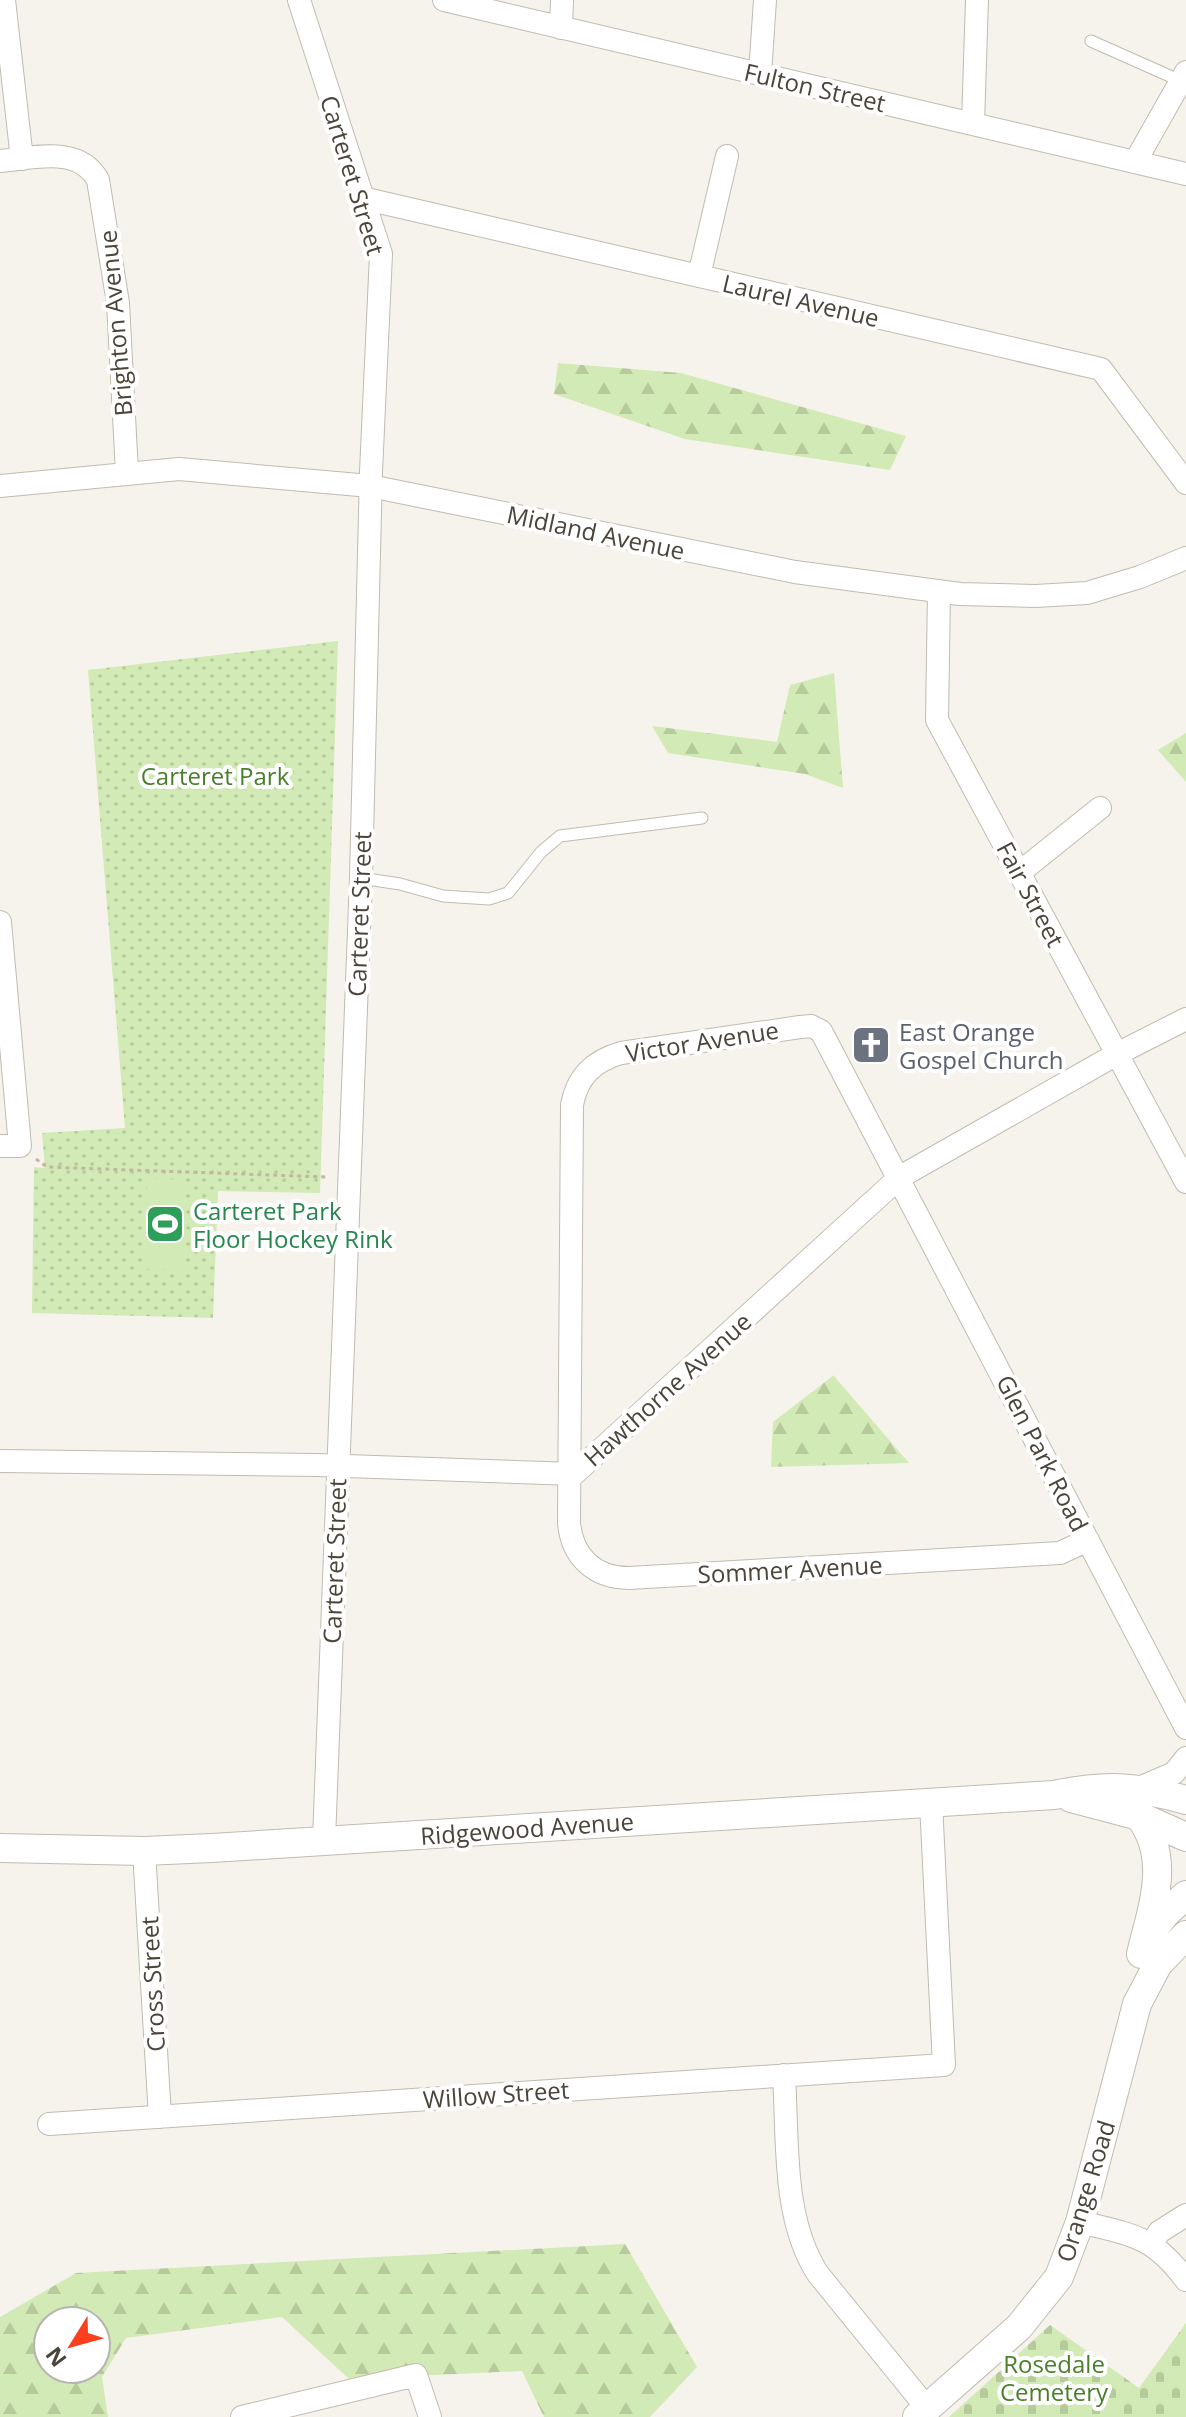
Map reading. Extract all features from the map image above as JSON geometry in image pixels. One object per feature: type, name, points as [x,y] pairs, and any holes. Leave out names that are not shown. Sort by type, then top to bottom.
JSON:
[{"type":"street","name":"Brighton Avenue","points":[[4,0],[11,160],[79,159],[98,180],[118,303],[127,473]]},
{"type":"street","name":"Carteret Street","points":[[299,0],[381,254],[370,486],[361,878],[324,1840]]},
{"type":"street","name":"Fulton Street","points":[[444,0],[1186,174]]},
{"type":"street","points":[[561,28],[562,0]]},
{"type":"street","points":[[760,74],[765,0]]},
{"type":"street","points":[[973,124],[977,0]]},
{"type":"street","points":[[1135,162],[1184,76]]},
{"type":"street","points":[[699,276],[727,156]]},
{"type":"street","name":"Laurel Avenue","points":[[362,198],[1101,369],[1186,483]]},
{"type":"street","name":"Midland Avenue","points":[[0,486],[179,469],[370,486],[795,572],[939,591],[1036,596],[1087,593],[1140,577],[1186,558]]},
{"type":"street","name":"Fair Street","points":[[939,591],[937,720],[1186,1182]]},
{"type":"street","points":[[1019,873],[1100,808]]},
{"type":"street","points":[[0,922],[10,1146]]},
{"type":"street","points":[[900,1177],[1117,1054],[1186,1019]]},
{"type":"street","name":"Victor Avenue","points":[[569,1474],[572,1105],[579,1082],[590,1067],[606,1057],[621,1053],[811,1026],[821,1031],[900,1177]]},
{"type":"street","name":"Hawthorne Avenue","points":[[0,1461],[337,1465],[574,1474],[900,1177]]},
{"type":"street","name":"Glen Park Road","points":[[900,1177],[1186,1728]]},
{"type":"street","name":"Sommer Avenue","points":[[569,1474],[569,1528],[573,1545],[591,1567],[617,1578],[1060,1553],[1088,1540]]},
{"type":"street","points":[[1139,1802],[1174,1773],[1186,1758]]},
{"type":"street","name":"Ridgewood Avenue","points":[[0,1848],[144,1851],[1054,1795],[1097,1803],[1139,1802]]},
{"type":"street","points":[[1139,1802],[1186,1800]]},
{"type":"street","points":[[1139,1802],[1186,1837]]},
{"type":"street","points":[[1139,1802],[1154,1841],[1158,1865],[1156,1889],[1141,1954]]},
{"type":"street","name":"Willow Street","points":[[49,2124],[944,2065],[931,1803]]},
{"type":"street","name":"Cross Street","points":[[144,1851],[160,2117]]},
{"type":"street","name":"Orange Road","points":[[922,2413],[1001,2344],[1033,2312],[1059,2277],[1080,2222],[1137,2004],[1141,1954],[1156,1924],[1186,1895]]},
{"type":"street","name":"Orange Road","points":[[1137,2004],[1158,1964],[1186,1935]]},
{"type":"street","points":[[784,2075],[792,2206],[805,2252],[818,2274],[922,2413]]},
{"type":"street","points":[[1152,2244],[1159,2232],[1186,2215]]},
{"type":"street","points":[[1080,2222],[1135,2236],[1152,2244],[1166,2255],[1186,2280]]},
{"type":"street","points":[[242,2417],[416,2375],[430,2417]]},
{"type":"lane","points":[[1091,41],[1184,76]]},
{"type":"lane","points":[[361,878],[400,884],[443,896],[489,899],[508,893],[541,852],[560,836],[702,818]]},
{"type":"path","points":[[10,1146],[47,1167],[326,1177]]},
{"type":"green space","points":[[558,363],[681,373],[906,436],[890,470],[685,439],[554,394]]},
{"type":"green space","name":"Carteret Park","points":[[338,641],[320,1193],[218,1191],[213,1318],[32,1313],[34,1167],[45,1168],[42,1133],[125,1128],[88,670]]},
{"type":"green space","points":[[834,673],[843,788],[805,774],[668,753],[652,726],[777,742],[790,685]]},
{"type":"green space","points":[[1186,733],[1186,782],[1158,750]]},
{"type":"green space","name":"Carteret Park Floor Hockey Rink","points":[[147,1178],[186,1180],[182,1270],[145,1269]]},
{"type":"green space","points":[[834,1375],[909,1463],[771,1467],[773,1422]]},
{"type":"green space","points":[[625,2244],[697,2367],[650,2417],[544,2417],[522,2371],[349,2379],[282,2317],[126,2338],[112,2361],[112,2305],[32,2305],[32,2385],[103,2385],[108,2417],[0,2417],[0,2317],[76,2273]]},
{"type":"green space","name":"Rosedale Cemetery","points":[[1186,2323],[1186,2417],[949,2417],[1050,2325],[1139,2388]]},
{"type":"place","name":"East Orange Gospel Church","points":[[871,1045]]},
{"type":"place","name":"Carteret Park Floor Hockey Rink","points":[[165,1224]]}]
